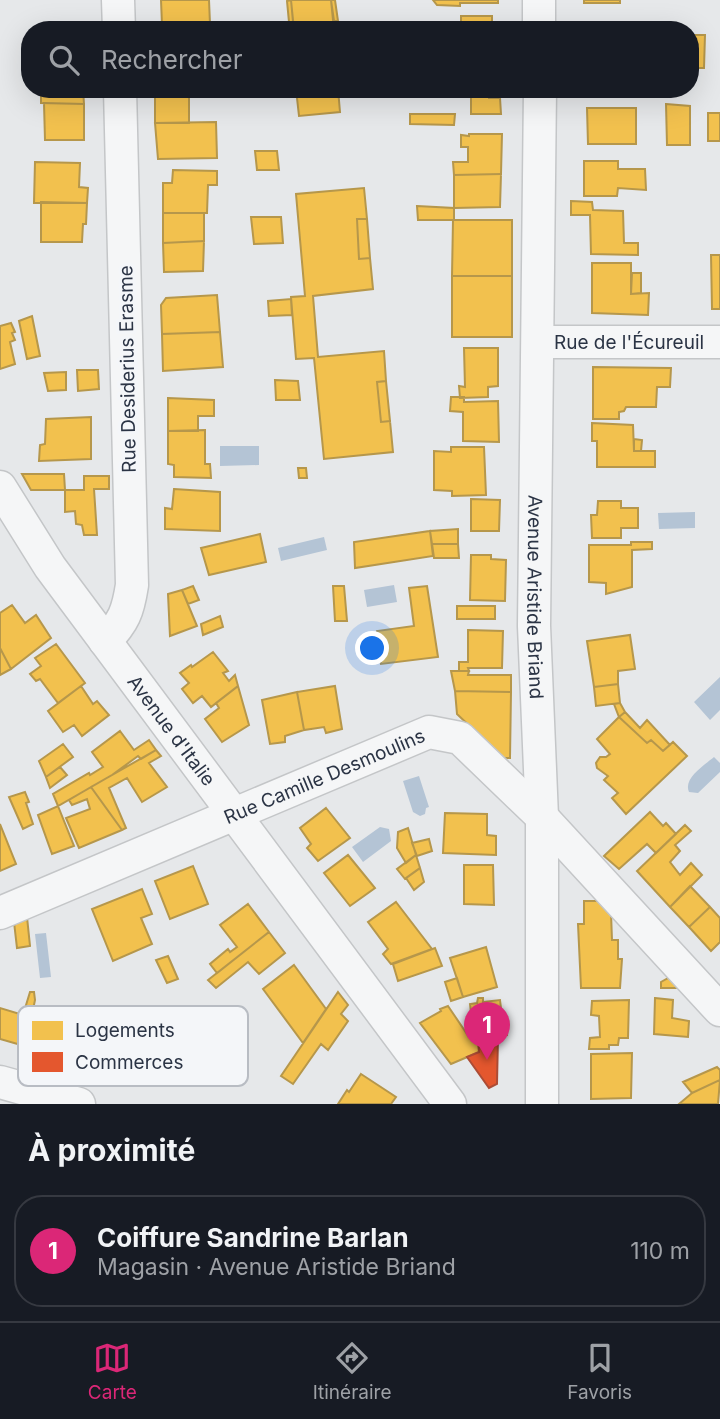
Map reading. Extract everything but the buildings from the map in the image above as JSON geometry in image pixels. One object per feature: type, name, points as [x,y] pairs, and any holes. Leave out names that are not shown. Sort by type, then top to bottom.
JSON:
[{"type":"street","points":[[118,0],[119,21]]},
{"type":"street","points":[[539,0],[539,21]]},
{"type":"street","name":"Rue Desiderius Erasme","points":[[104,641],[116,630],[128,611],[132,585],[120,98]]},
{"type":"street","name":"Avenue Aristide Briand","points":[[540,98],[534,626],[542,817],[542,1104]]},
{"type":"street","name":"Rue de l'Écureuil","points":[[538,342],[720,342]]},
{"type":"street","name":"Avenue d'Italie","points":[[0,487],[50,568],[450,1104]]},
{"type":"street","name":"Rue Camille Desmoulins","points":[[0,913],[429,732],[460,738],[542,817],[720,1010]]},
{"type":"street","points":[[0,1082],[79,1104]]},
{"type":"water","points":[[220,446],[259,446],[259,465],[220,466]]},
{"type":"water","points":[[695,512],[695,528],[659,529],[658,513]]},
{"type":"water","points":[[324,537],[327,550],[281,561],[278,548]]},
{"type":"water","points":[[394,585],[397,602],[367,607],[364,590]]},
{"type":"water","points":[[720,677],[720,710],[710,720],[694,702]]},
{"type":"water","points":[[714,757],[720,763],[720,772],[698,793],[689,792],[691,778]]},
{"type":"water","points":[[419,776],[429,807],[426,808],[425,814],[420,816],[413,812],[403,781]]},
{"type":"water","points":[[380,827],[389,829],[391,841],[363,862],[352,847]]},
{"type":"water","points":[[46,933],[51,977],[40,978],[35,934]]},
{"type":"place","name":"Coiffure Sandrine Barlan","points":[[487,1060]]}]
